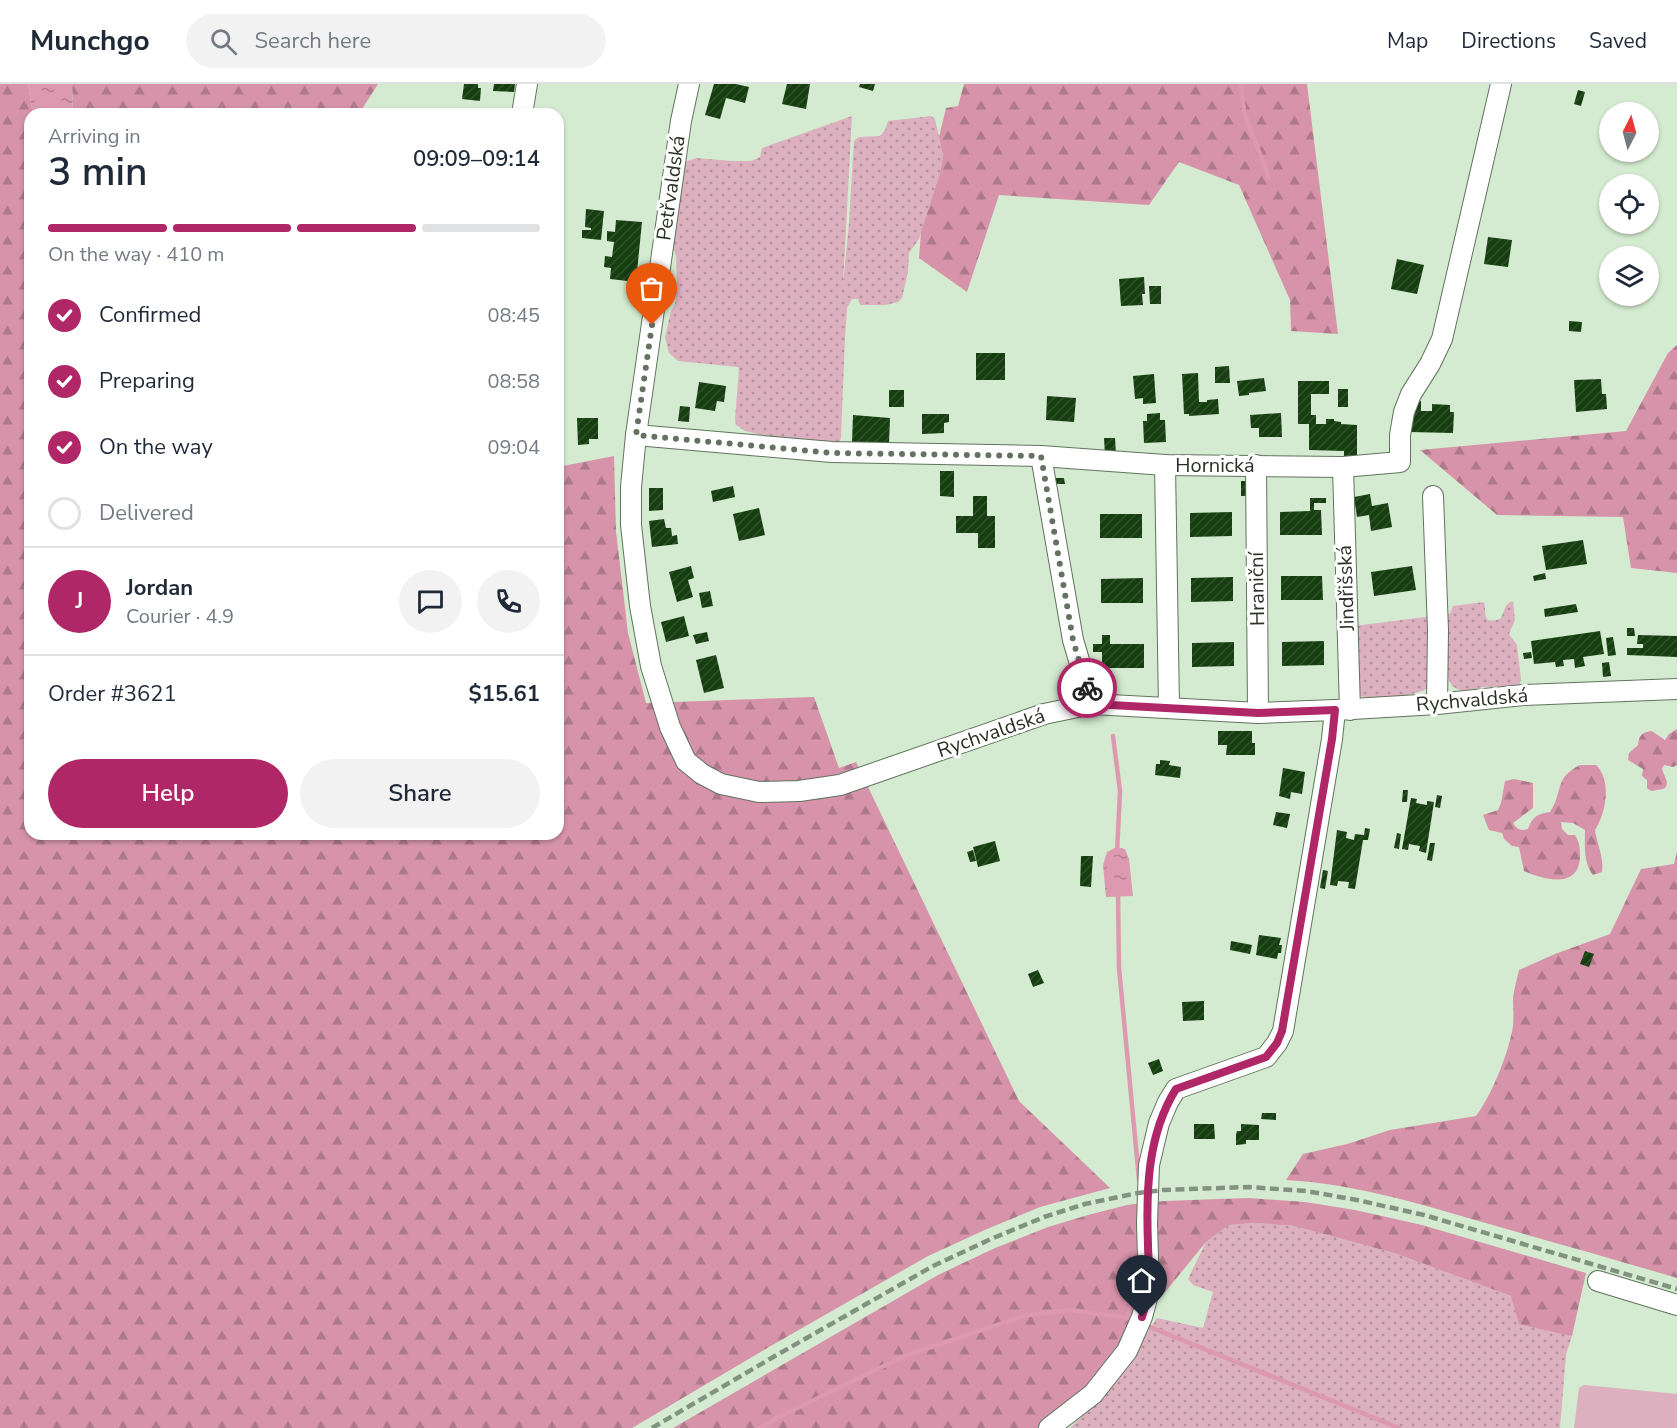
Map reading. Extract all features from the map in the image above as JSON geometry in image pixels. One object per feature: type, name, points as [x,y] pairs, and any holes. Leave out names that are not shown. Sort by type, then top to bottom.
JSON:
[{"type":"street","points":[[523,108],[527,84]]},
{"type":"street","name":"Petřvaldská","points":[[636,435],[681,120],[690,84]]},
{"type":"street","name":"Hornická","points":[[636,435],[832,453],[1041,456],[1165,465],[1343,467],[1400,462],[1400,435],[1404,412],[1411,394],[1430,364],[1442,339],[1501,84]]},
{"type":"street","name":"Rychvaldská","points":[[636,435],[631,487],[631,525],[640,606],[651,666],[670,727],[686,760],[721,784],[759,792],[799,791],[840,785],[1044,714],[1092,704],[1258,713],[1437,704],[1523,695],[1677,689]]},
{"type":"street","points":[[1041,456],[1073,640],[1092,704]]},
{"type":"street","points":[[1165,465],[1169,707]]},
{"type":"street","name":"Hraniční","points":[[1256,465],[1258,713]]},
{"type":"street","name":"Jindřišská","points":[[1049,1428],[1093,1394],[1127,1351],[1142,1317],[1149,1291],[1147,1223],[1149,1166],[1159,1123],[1168,1102],[1176,1089],[1266,1057],[1277,1043],[1282,1031],[1332,739],[1342,710],[1343,467]]},
{"type":"street","points":[[1433,496],[1438,630],[1437,704]]},
{"type":"street","points":[[1598,1281],[1677,1305]]},
{"type":"shaded area","points":[[852,116],[843,284],[854,141],[859,137],[880,136],[888,121],[931,116],[935,119],[943,156],[940,173],[919,239],[909,253],[908,272],[902,298],[898,302],[886,305],[860,305],[858,299],[852,299],[847,308],[839,445],[781,442],[745,431],[736,425],[738,367],[678,361],[669,353],[665,337],[677,290],[676,255],[672,247],[681,167],[685,162],[696,158],[751,161],[760,157],[762,148]]},
{"type":"shaded area","points":[[1513,601],[1515,620],[1509,634],[1517,645],[1521,679],[1519,686],[1483,687],[1465,691],[1452,686],[1445,672],[1444,616],[1450,613],[1453,606],[1484,602],[1487,619],[1500,619],[1506,606]]},
{"type":"shaded area","points":[[1433,616],[1428,688],[1413,694],[1393,697],[1372,698],[1357,695],[1354,626]]},
{"type":"shaded area","points":[[1255,1223],[1294,1226],[1394,1253],[1511,1296],[1548,1329],[1572,1336],[1566,1355],[1560,1428],[1070,1428],[1110,1389],[1157,1318],[1203,1328],[1213,1292],[1193,1285],[1188,1279],[1206,1242],[1229,1225]]},
{"type":"shaded area","points":[[1584,1385],[1677,1394],[1677,1428],[1574,1428],[1579,1388]]},
{"type":"green space","points":[[0,84],[28,84],[32,108],[24,108],[24,840],[564,840],[564,466],[614,456],[616,531],[628,633],[646,703],[814,697],[839,768],[856,762],[1019,1101],[1110,1188],[1040,1207],[928,1256],[632,1428],[0,1428]]},
{"type":"green space","points":[[72,84],[378,84],[363,108],[73,108]]},
{"type":"green space","points":[[964,84],[1307,84],[1338,334],[1291,331],[1290,300],[1239,185],[1179,162],[1149,205],[999,195],[967,292],[919,258],[921,232],[940,173],[943,156],[939,137],[946,108],[958,106]]},
{"type":"green space","points":[[1677,345],[1677,573],[1631,568],[1623,517],[1497,515],[1420,450],[1626,431],[1668,353]]},
{"type":"green space","points":[[1677,729],[1677,765],[1673,767],[1664,765],[1662,769],[1667,782],[1666,787],[1651,791],[1647,788],[1647,780],[1642,776],[1643,769],[1628,760],[1629,753],[1638,745],[1643,733],[1652,731],[1665,740]]},
{"type":"green space","points":[[1580,765],[1596,765],[1601,771],[1606,788],[1602,815],[1595,830],[1602,872],[1593,875],[1590,870],[1585,854],[1585,830],[1573,823],[1561,822],[1562,829],[1568,835],[1575,835],[1579,843],[1578,868],[1567,878],[1559,880],[1524,871],[1519,847],[1512,846],[1504,839],[1502,833],[1489,830],[1483,815],[1498,810],[1505,781],[1514,779],[1533,783],[1533,808],[1513,823],[1519,829],[1528,829],[1536,817],[1550,812],[1562,780]]},
{"type":"green space","points":[[1677,852],[1677,1278],[1392,1197],[1339,1186],[1286,1180],[1303,1154],[1347,1144],[1390,1130],[1476,1116],[1494,1085],[1508,1048],[1513,1026],[1513,998],[1519,970],[1610,934],[1641,869],[1674,864]]},
{"type":"green space","points":[[1248,1198],[1305,1202],[1355,1210],[1422,1225],[1586,1273],[1572,1336],[1519,1324],[1511,1296],[1394,1253],[1294,1226],[1255,1223],[1229,1225],[1206,1242],[1054,1428],[673,1428],[938,1275],[995,1248],[1048,1227],[1127,1205],[1164,1201]]},
{"type":"water","points":[[28,84],[72,84],[73,108],[32,108]]},
{"type":"water","points":[[1117,847],[1125,849],[1129,859],[1133,896],[1106,897],[1103,865],[1107,852]]},
{"type":"building","points":[[464,84],[478,84],[478,88],[481,88],[480,101],[462,99]]},
{"type":"building","points":[[494,84],[515,84],[514,92],[493,91]]},
{"type":"building","points":[[714,84],[736,84],[749,87],[745,103],[726,98],[720,119],[705,115]]},
{"type":"building","points":[[787,84],[810,84],[806,109],[782,104]]},
{"type":"building","points":[[860,84],[875,84],[873,91],[859,87]]},
{"type":"building","points":[[1578,90],[1585,92],[1581,106],[1574,104]]},
{"type":"building","points":[[586,209],[604,211],[601,240],[582,238],[582,230],[591,230],[585,227]]},
{"type":"building","points":[[616,220],[642,222],[636,282],[610,279],[611,268],[604,267],[605,256],[612,257],[614,242],[607,241],[607,231],[615,232]]},
{"type":"building","points":[[1488,237],[1512,240],[1508,267],[1484,264]]},
{"type":"building","points":[[1397,259],[1424,265],[1417,294],[1391,289]]},
{"type":"building","points":[[1144,277],[1143,305],[1121,306],[1119,279]]},
{"type":"building","points":[[1149,286],[1161,286],[1161,304],[1150,304]]},
{"type":"building","points":[[1569,321],[1582,322],[1581,332],[1569,331]]},
{"type":"building","points":[[976,353],[1005,353],[1005,380],[976,380]]},
{"type":"building","points":[[1229,366],[1230,383],[1215,383],[1215,367]]},
{"type":"building","points":[[1198,373],[1199,402],[1218,399],[1219,414],[1189,416],[1189,414],[1184,414],[1182,374]]},
{"type":"building","points":[[1154,374],[1156,403],[1143,404],[1143,398],[1135,399],[1133,376]]},
{"type":"building","points":[[1264,378],[1266,391],[1239,396],[1237,381]]},
{"type":"building","points":[[1601,379],[1602,394],[1606,394],[1607,409],[1576,412],[1574,380]]},
{"type":"building","points":[[1298,381],[1329,381],[1329,394],[1311,394],[1311,415],[1316,415],[1316,424],[1326,424],[1326,419],[1334,419],[1341,424],[1357,425],[1357,458],[1344,459],[1344,451],[1309,450],[1309,424],[1298,424]]},
{"type":"building","points":[[699,382],[726,386],[724,402],[717,401],[715,411],[695,408]]},
{"type":"building","points":[[1338,389],[1348,389],[1348,407],[1338,407]]},
{"type":"building","points":[[889,390],[904,390],[904,407],[889,407]]},
{"type":"building","points":[[1047,396],[1076,398],[1074,422],[1046,420]]},
{"type":"building","points":[[1413,400],[1421,401],[1421,411],[1432,411],[1432,404],[1450,405],[1450,412],[1454,412],[1453,433],[1409,432]]},
{"type":"building","points":[[680,406],[690,407],[689,422],[678,421]]},
{"type":"building","points":[[1160,413],[1160,420],[1165,420],[1166,442],[1144,443],[1143,421],[1147,421],[1147,414]]},
{"type":"building","points":[[1281,413],[1282,437],[1259,437],[1259,428],[1251,428],[1250,415]]},
{"type":"building","points":[[922,414],[949,414],[949,422],[944,423],[944,433],[922,434]]},
{"type":"building","points":[[853,415],[890,418],[889,443],[852,442]]},
{"type":"building","points":[[577,418],[598,418],[598,439],[589,439],[589,444],[578,445]]},
{"type":"building","points":[[1104,438],[1115,438],[1116,455],[1105,455]]},
{"type":"building","points":[[940,471],[954,471],[954,497],[940,496]]},
{"type":"building","points":[[1055,478],[1064,478],[1065,484],[1055,484]]},
{"type":"building","points":[[1241,481],[1250,481],[1250,496],[1241,496]]},
{"type":"building","points":[[733,486],[735,497],[713,502],[711,491]]},
{"type":"building","points":[[649,488],[663,488],[663,510],[649,511]]},
{"type":"building","points":[[1370,494],[1372,506],[1388,503],[1392,527],[1371,531],[1369,515],[1357,517],[1354,497]]},
{"type":"building","points":[[973,496],[987,496],[987,516],[995,516],[995,548],[978,548],[978,533],[956,533],[956,516],[973,516]]},
{"type":"building","points":[[1310,498],[1326,498],[1326,503],[1314,503],[1314,510],[1321,510],[1322,535],[1280,535],[1280,512],[1310,511]]},
{"type":"building","points":[[759,508],[765,535],[739,541],[733,514]]},
{"type":"building","points":[[1232,512],[1232,536],[1190,537],[1190,513]]},
{"type":"building","points":[[1100,514],[1142,514],[1142,538],[1100,538]]},
{"type":"building","points":[[664,519],[666,528],[671,528],[672,536],[677,535],[678,544],[652,547],[649,521]]},
{"type":"building","points":[[1583,540],[1587,564],[1546,570],[1542,546]]},
{"type":"building","points":[[691,566],[694,578],[688,580],[693,597],[677,602],[669,572]]},
{"type":"building","points":[[1412,566],[1416,590],[1374,596],[1371,572]]},
{"type":"building","points":[[1545,573],[1546,579],[1534,581],[1533,576]]},
{"type":"building","points":[[1281,576],[1322,576],[1323,600],[1281,600]]},
{"type":"building","points":[[1233,577],[1233,601],[1191,602],[1191,578]]},
{"type":"building","points":[[1143,578],[1143,603],[1101,603],[1101,579]]},
{"type":"building","points":[[710,591],[713,606],[702,608],[699,593]]},
{"type":"building","points":[[1576,604],[1578,612],[1545,617],[1544,609]]},
{"type":"building","points":[[684,616],[689,636],[666,642],[661,622]]},
{"type":"building","points":[[1627,628],[1634,628],[1635,636],[1627,636]]},
{"type":"building","points":[[1600,631],[1604,654],[1583,657],[1585,666],[1575,668],[1574,659],[1563,660],[1564,666],[1556,667],[1555,662],[1534,664],[1531,641]]},
{"type":"building","points":[[707,632],[709,641],[696,644],[693,635]]},
{"type":"building","points":[[1102,635],[1110,635],[1110,644],[1144,644],[1144,668],[1102,668],[1102,652],[1093,652],[1093,644],[1102,644]]},
{"type":"building","points":[[1638,635],[1677,636],[1677,657],[1627,655],[1627,648],[1643,648],[1643,644],[1637,644]]},
{"type":"building","points":[[1613,637],[1616,655],[1608,656],[1606,638]]},
{"type":"building","points":[[1324,641],[1324,665],[1282,666],[1282,642]]},
{"type":"building","points":[[1234,642],[1234,666],[1192,667],[1192,643]]},
{"type":"building","points":[[1531,652],[1532,658],[1524,659],[1523,653]]},
{"type":"building","points":[[716,655],[724,688],[704,693],[696,660]]},
{"type":"building","points":[[1609,662],[1611,676],[1603,677],[1602,663]]},
{"type":"building","points":[[1218,731],[1252,731],[1255,755],[1226,755],[1227,745],[1218,745]]},
{"type":"building","points":[[1160,760],[1170,761],[1169,765],[1181,767],[1180,778],[1155,775],[1156,764],[1160,764]]},
{"type":"building","points":[[1283,768],[1305,772],[1302,794],[1291,792],[1290,799],[1279,796]]},
{"type":"building","points":[[1403,790],[1408,790],[1407,802],[1402,802]]},
{"type":"building","points":[[1437,795],[1442,796],[1440,808],[1435,807]]},
{"type":"building","points":[[1411,798],[1417,799],[1416,803],[1427,805],[1427,801],[1434,802],[1426,853],[1419,851],[1420,846],[1409,844],[1408,850],[1402,849]]},
{"type":"building","points":[[1276,812],[1290,814],[1287,828],[1273,825]]},
{"type":"building","points":[[1365,828],[1370,829],[1368,840],[1363,840],[1355,889],[1348,888],[1349,882],[1338,881],[1337,886],[1330,885],[1337,830],[1347,832],[1346,838],[1354,840],[1355,834],[1364,835]]},
{"type":"building","points":[[1397,833],[1401,834],[1399,849],[1394,848]]},
{"type":"building","points":[[995,841],[1000,861],[978,867],[973,847]]},
{"type":"building","points":[[1430,843],[1435,843],[1432,861],[1427,860]]},
{"type":"building","points":[[973,850],[976,861],[970,862],[967,852]]},
{"type":"building","points":[[1081,856],[1093,856],[1091,887],[1080,886]]},
{"type":"building","points":[[1323,870],[1328,871],[1325,889],[1320,888]]},
{"type":"building","points":[[1259,935],[1281,938],[1279,945],[1282,945],[1281,953],[1278,953],[1277,959],[1256,955]]},
{"type":"building","points":[[1231,941],[1252,945],[1250,954],[1230,950]]},
{"type":"building","points":[[1585,951],[1594,954],[1589,967],[1580,964]]},
{"type":"building","points":[[1038,970],[1044,983],[1033,987],[1028,974]]},
{"type":"building","points":[[1204,1001],[1204,1020],[1183,1021],[1182,1002]]},
{"type":"building","points":[[1159,1059],[1163,1071],[1153,1075],[1148,1063]]},
{"type":"building","points":[[1262,1113],[1276,1113],[1276,1120],[1261,1119]]},
{"type":"building","points":[[1194,1124],[1214,1124],[1215,1139],[1194,1139]]},
{"type":"building","points":[[1241,1124],[1259,1125],[1259,1140],[1246,1140],[1246,1144],[1236,1145],[1236,1134],[1237,1131],[1241,1131]]},
{"type":"waterway","points":[[1241,84],[1244,112],[1269,178]]},
{"type":"waterway","points":[[1113,736],[1120,791],[1117,853]]},
{"type":"waterway","points":[[1118,891],[1119,968],[1139,1179]]},
{"type":"waterway","points":[[1135,1320],[1128,1318],[1139,1250]]},
{"type":"waterway","points":[[760,1428],[904,1356],[1027,1315],[1070,1310],[1128,1318]]},
{"type":"waterway","points":[[1145,1325],[1399,1428]]},
{"type":"railway","points":[[652,1428],[933,1266],[1044,1217],[1085,1204],[1138,1193],[1248,1187],[1306,1191],[1357,1200],[1424,1215],[1677,1289]]},
{"type":"way so far","points":[[652,325],[636,435],[832,453],[1041,456],[1073,640],[1087,688]]},
{"type":"route","points":[[1087,688],[1092,704],[1258,713],[1335,710],[1282,1031],[1277,1043],[1266,1057],[1176,1089],[1168,1102],[1159,1123],[1149,1166],[1147,1223],[1149,1291],[1142,1317]]}]
